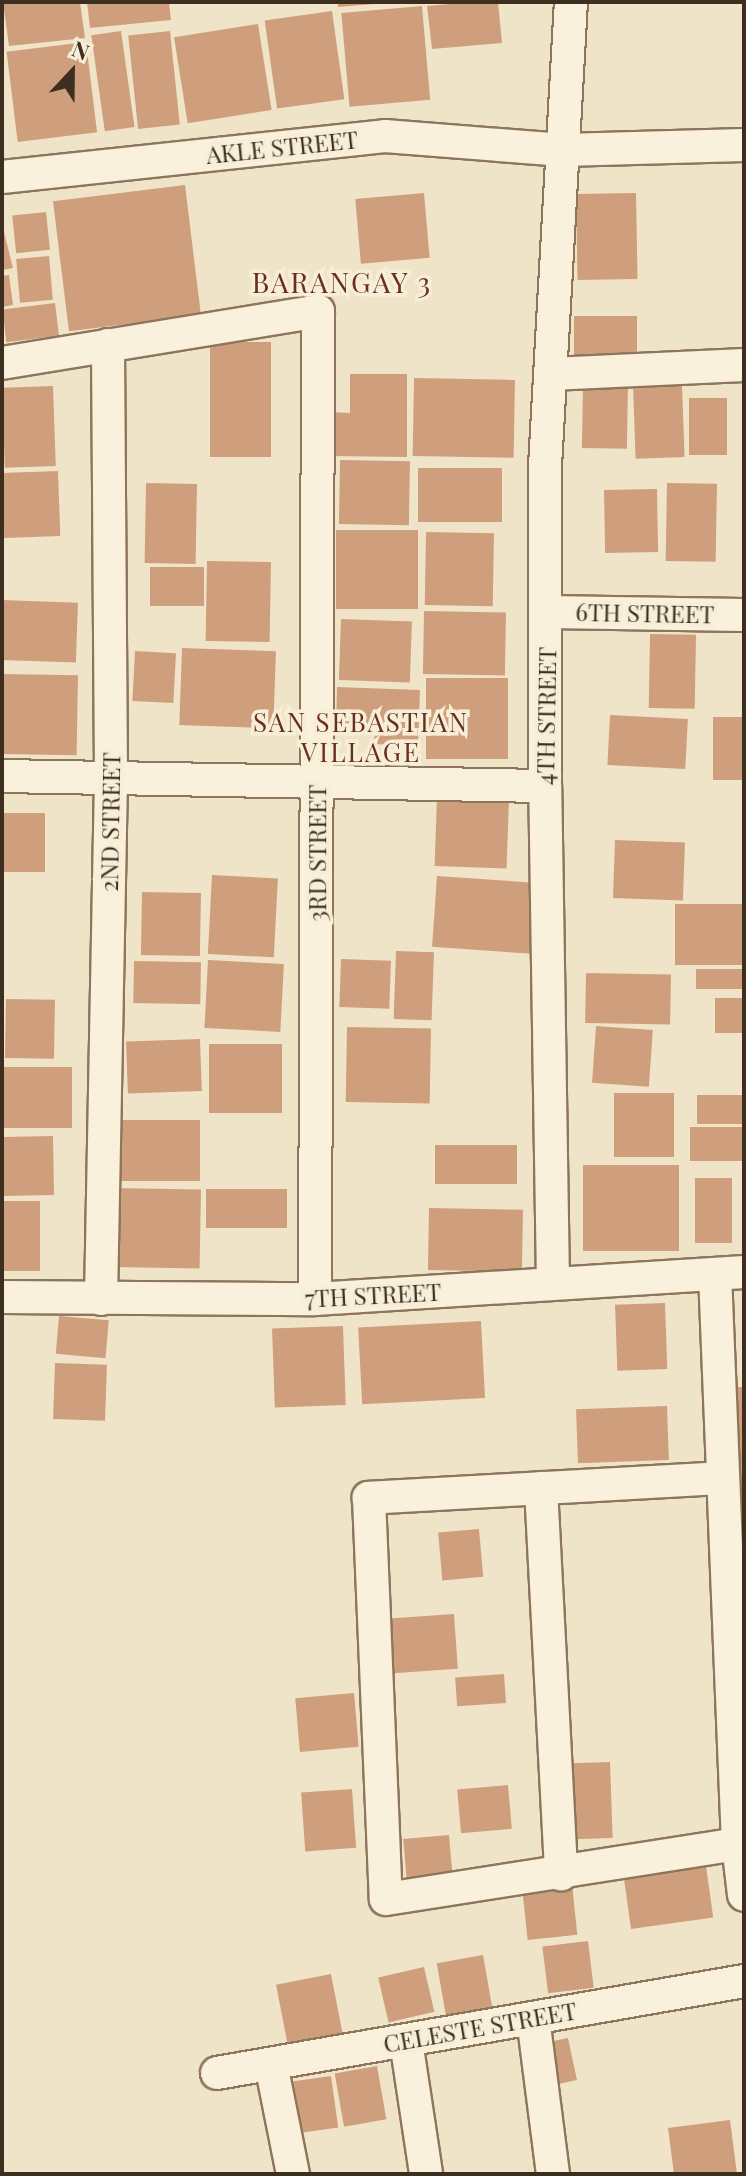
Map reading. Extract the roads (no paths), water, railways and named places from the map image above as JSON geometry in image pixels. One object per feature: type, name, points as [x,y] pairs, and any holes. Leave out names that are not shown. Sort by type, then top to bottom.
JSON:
[{"type":"street","name":"4TH STREET","points":[[553,1283],[545,786],[545,466],[571,2]]},
{"type":"street","name":"AKLE STREET","points":[[2,177],[385,136],[563,150],[744,145]]},
{"type":"street","name":"3RD STREET","points":[[108,345],[318,311],[315,1299]]},
{"type":"street","points":[[2,363],[108,345]]},
{"type":"street","name":"2ND STREET","points":[[101,1299],[111,777],[108,345]]},
{"type":"street","points":[[551,374],[744,365]]},
{"type":"street","name":"6TH STREET","points":[[547,612],[744,615]]},
{"type":"street","points":[[2,776],[545,786]]},
{"type":"street","points":[[730,1273],[722,1478],[738,1844],[744,1895]]},
{"type":"street","name":"7TH STREET","points":[[2,1297],[315,1299],[730,1273]]},
{"type":"street","points":[[722,1478],[369,1498],[386,1899],[738,1844]]},
{"type":"street","points":[[541,1488],[561,1874]]},
{"type":"street","name":"CELESTE STREET","points":[[217,2073],[744,1981]]},
{"type":"street","points":[[533,2018],[553,2174]]},
{"type":"street","points":[[406,2041],[426,2174]]},
{"type":"street","points":[[271,2064],[293,2174]]},
{"type":"district","name":"BARANGAY 3","points":[[342,282]]},
{"type":"district","name":"SAN SEBASTIAN VILLAGE","points":[[361,737]]}]
